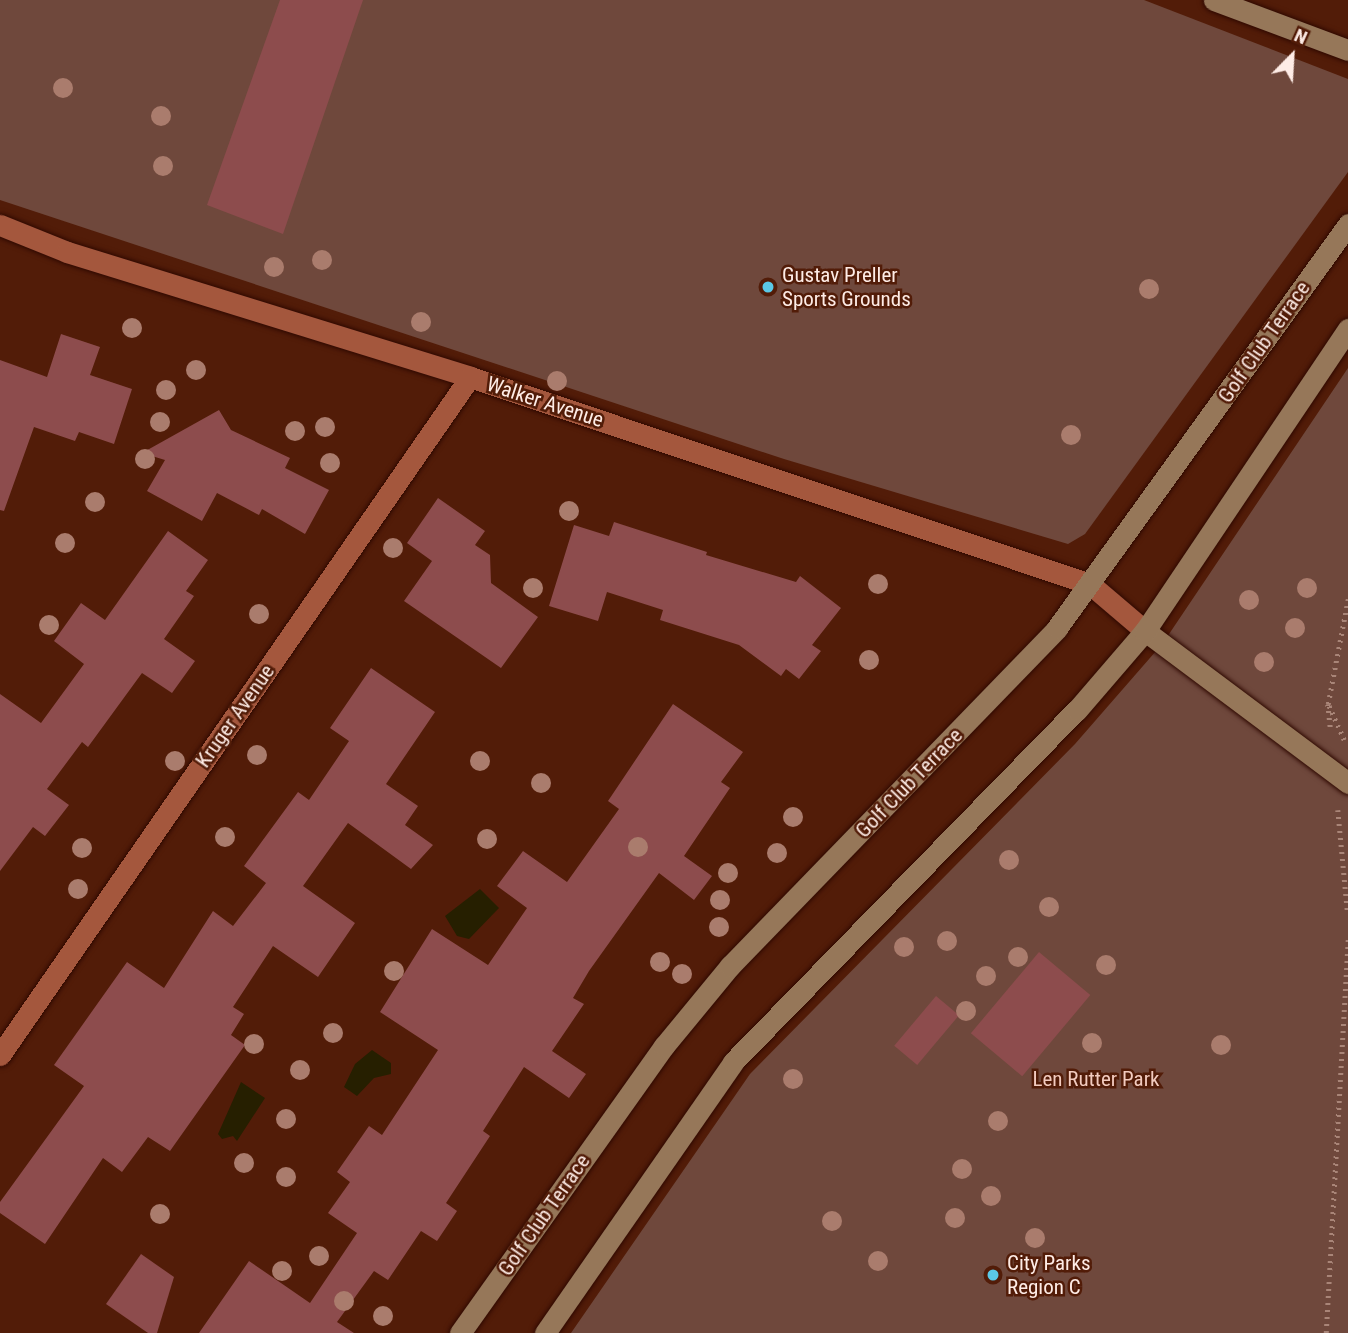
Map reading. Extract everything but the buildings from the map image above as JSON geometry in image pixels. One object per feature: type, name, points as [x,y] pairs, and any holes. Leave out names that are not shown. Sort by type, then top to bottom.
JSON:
[{"type":"street","points":[[1214,0],[1348,50]]},
{"type":"street","name":"Golf Club Terrace","points":[[460,1333],[664,1046],[722,976],[1017,673],[1090,584],[1348,224]]},
{"type":"street","name":"Walker Avenue","points":[[0,225],[66,252],[470,377],[1090,584]]},
{"type":"street","points":[[545,1333],[733,1062],[1077,710],[1145,631],[1348,329]]},
{"type":"street","name":"Kruger Avenue","points":[[0,1055],[470,377]]},
{"type":"street","points":[[1090,584],[1145,631],[1348,783]]},
{"type":"path","points":[[1348,599],[1328,704],[1348,749]]},
{"type":"path","points":[[1326,1333],[1348,938]]},
{"type":"green space","name":"Gustav Preller Sports Grounds","points":[[0,0],[1144,0],[1348,79],[1348,172],[1085,534],[1068,544],[784,459],[0,200]]},
{"type":"green space","name":"Len Rutter Park","points":[[1348,368],[1348,1333],[571,1333],[750,1074],[1075,744],[1163,643]]},
{"type":"shaded area","points":[[480,889],[499,908],[469,939],[457,936],[445,916]]},
{"type":"shaded area","points":[[372,1050],[391,1063],[391,1074],[374,1078],[357,1096],[344,1087],[355,1064]]},
{"type":"shaded area","points":[[241,1082],[265,1098],[237,1141],[233,1136],[222,1139],[218,1134]]},
{"type":"place","name":"Gustav Preller Sports Grounds","points":[[768,287]]},
{"type":"place","name":"City Parks Region C","points":[[993,1275]]}]
